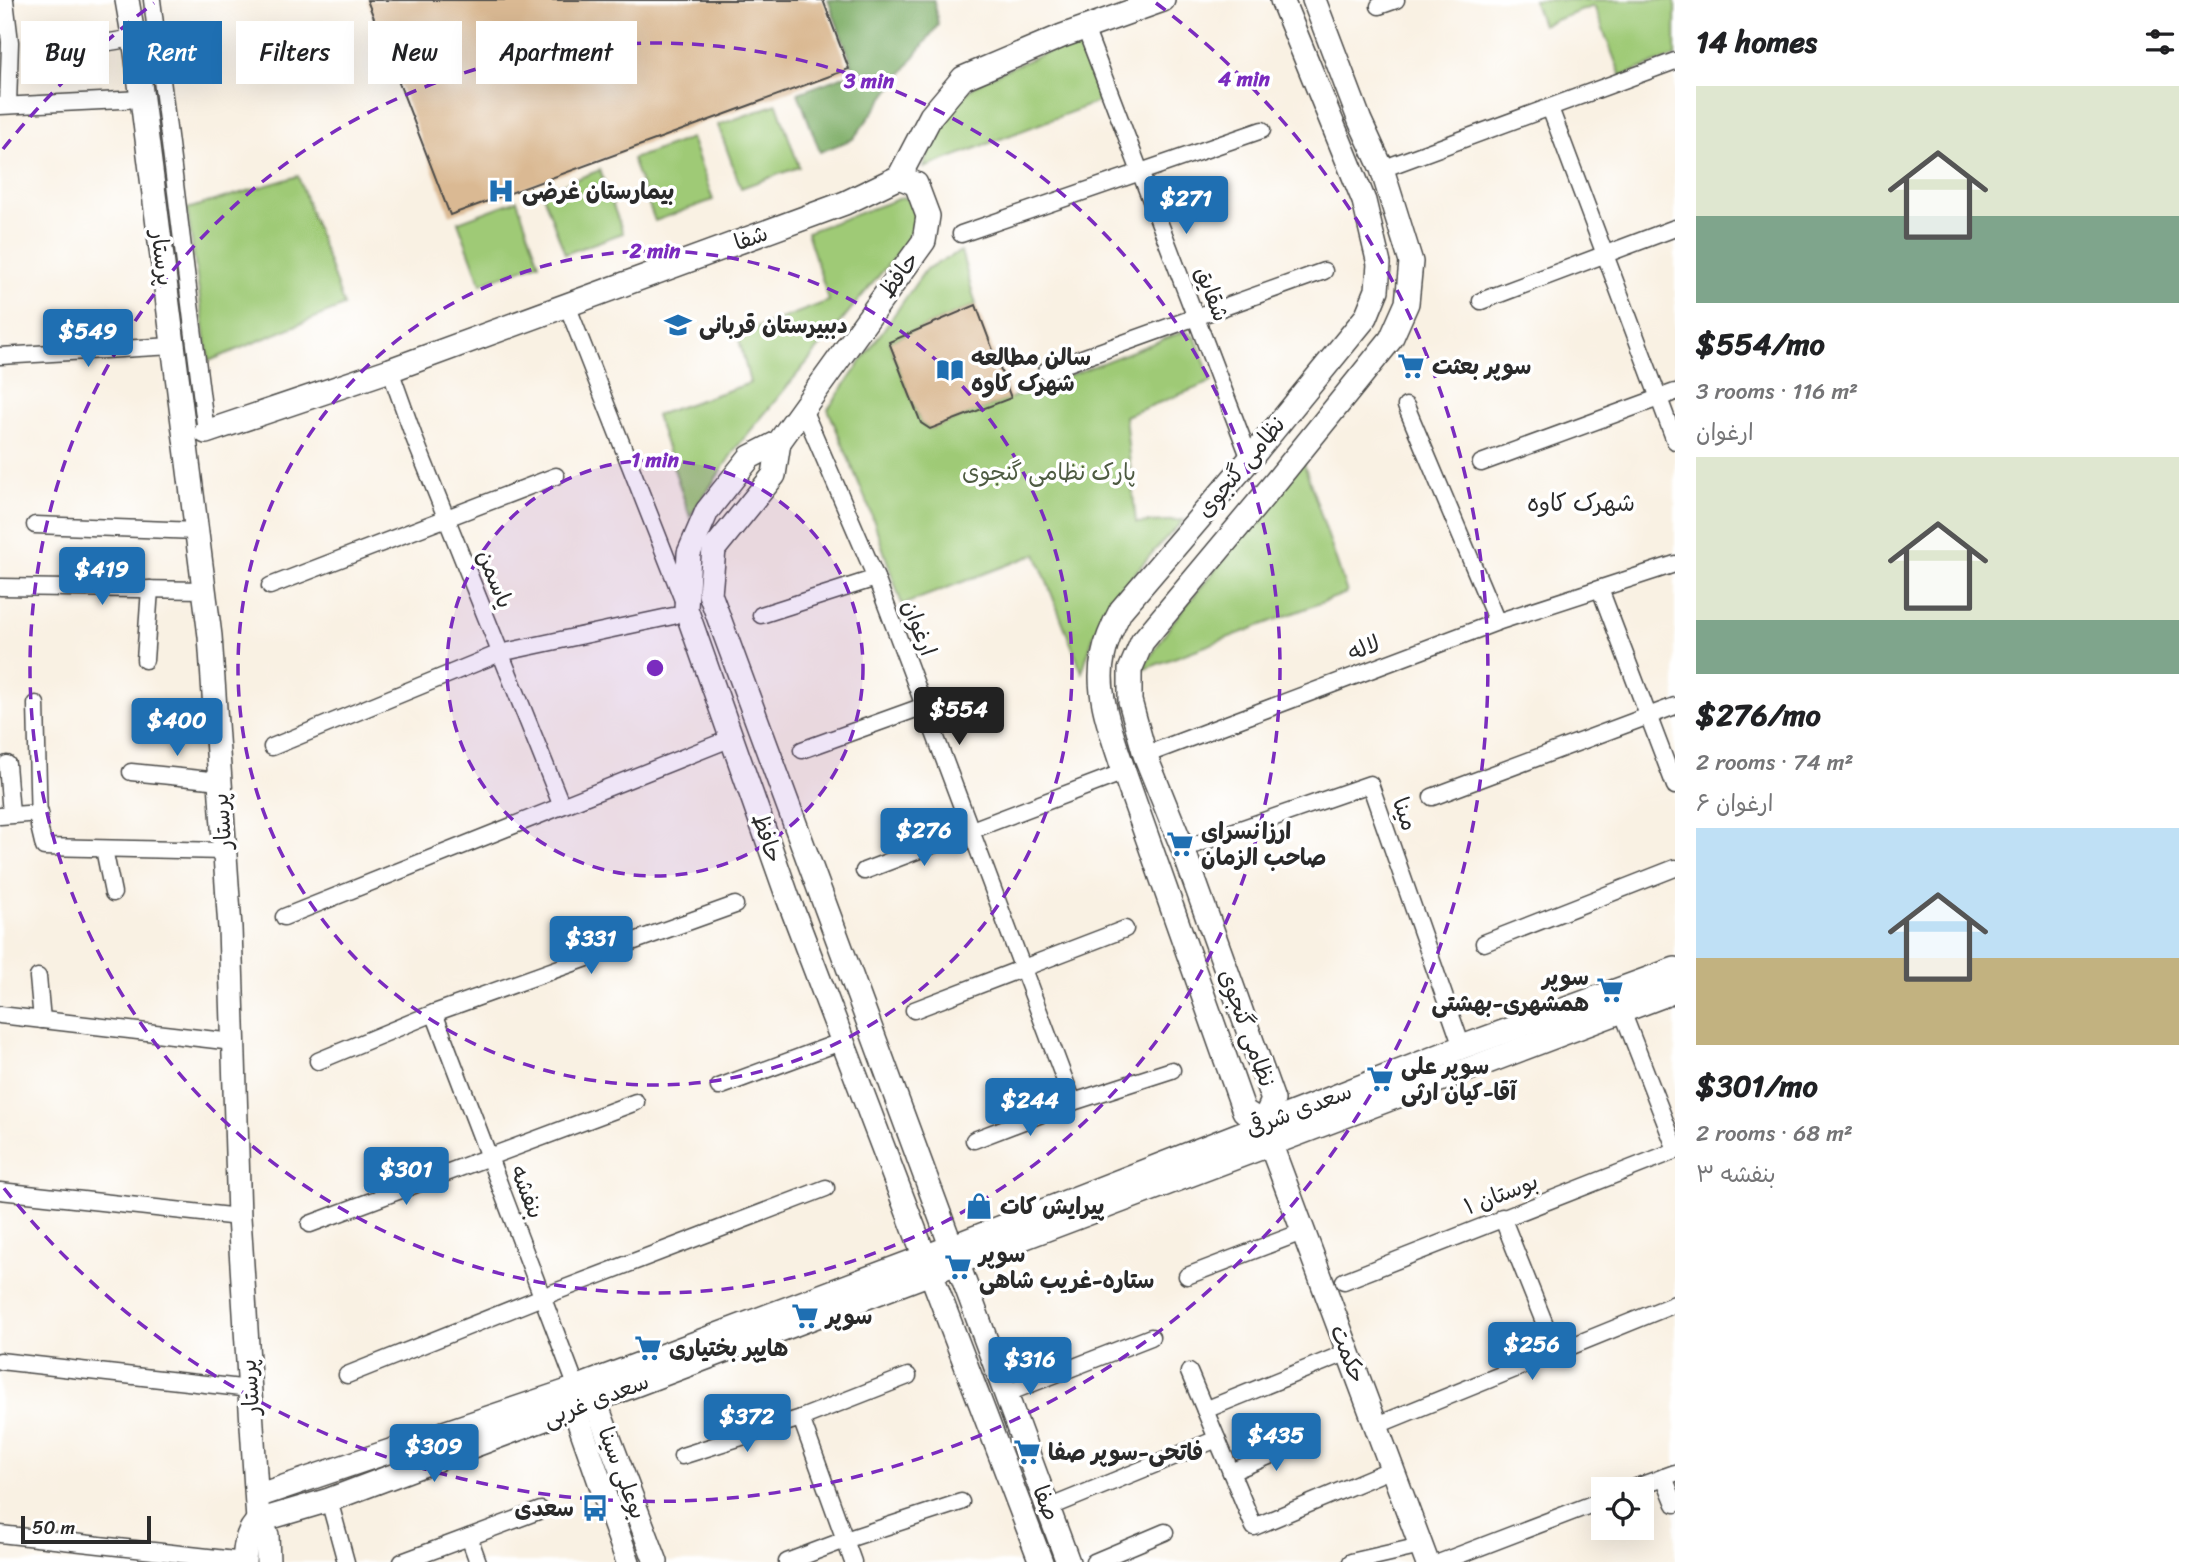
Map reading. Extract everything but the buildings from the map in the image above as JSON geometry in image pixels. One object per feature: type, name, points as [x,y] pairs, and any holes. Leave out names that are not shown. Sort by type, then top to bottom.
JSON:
[{"type":"street","points":[[5,0],[10,42],[4,106],[142,99]]},
{"type":"street","name":"پرستار","points":[[127,0],[131,21]]},
{"type":"street","points":[[152,0],[206,432]]},
{"type":"street","points":[[899,177],[931,116],[963,78],[1085,28],[1163,0]]},
{"type":"street","name":"نظامی گنجوی","points":[[1266,1134],[1244,1111],[1124,772],[1102,690],[1102,659],[1110,632],[1121,610],[1366,317],[1377,290],[1379,264],[1364,201],[1282,0]]},
{"type":"street","name":"نظامی گنجوی","points":[[1266,1134],[1273,1100],[1183,849],[1145,755],[1130,702],[1130,670],[1142,642],[1391,339],[1408,303],[1411,262],[1382,169],[1314,0]]},
{"type":"street","points":[[1379,6],[1396,0]]},
{"type":"street","name":"شقایق","points":[[1085,28],[1250,458]]},
{"type":"street","points":[[1382,169],[1675,61]]},
{"type":"street","points":[[1315,80],[1340,69]]},
{"type":"street","name":"پرستار","points":[[140,84],[210,636],[225,851],[239,1217],[258,1521],[267,1535],[268,1562]]},
{"type":"street","points":[[1550,108],[1675,441]]},
{"type":"street","points":[[961,234],[1262,130]]},
{"type":"street","name":"شفا","points":[[206,432],[390,370],[845,203],[899,177]]},
{"type":"street","name":"حافظ","points":[[899,177],[916,184],[920,194],[928,216],[924,241],[779,442],[750,457],[707,511],[689,553],[679,613],[732,738],[789,898],[929,1265]]},
{"type":"street","points":[[1481,301],[1675,228]]},
{"type":"street","points":[[1046,371],[1324,271]]},
{"type":"street","points":[[272,747],[500,653],[679,613],[567,305]]},
{"type":"street","points":[[0,356],[173,346]]},
{"type":"street","name":"یاسمن","points":[[390,370],[446,518],[561,804]]},
{"type":"street","points":[[1481,463],[1675,392]]},
{"type":"street","points":[[1406,406],[1497,622]]},
{"type":"street","name":"ارغوان","points":[[803,409],[876,578],[1073,1102]]},
{"type":"street","name":"حافظ","points":[[779,442],[774,475],[714,549],[710,594],[954,1256]]},
{"type":"street","points":[[1250,458],[1278,479]]},
{"type":"street","points":[[270,586],[556,477]]},
{"type":"street","points":[[36,525],[197,531]]},
{"type":"street","name":"لاله","points":[[1145,755],[1497,622],[1675,564]]},
{"type":"street","points":[[761,615],[876,578]]},
{"type":"street","points":[[0,587],[204,590]]},
{"type":"street","points":[[145,660],[150,589]]},
{"type":"street","points":[[1600,589],[1675,786]]},
{"type":"street","points":[[36,704],[39,826],[44,847],[225,851]]},
{"type":"street","points":[[802,750],[924,706]]},
{"type":"street","points":[[1432,797],[1675,706]]},
{"type":"street","points":[[284,917],[561,804],[732,738],[757,723]]},
{"type":"street","points":[[7,764],[5,815],[40,813]]},
{"type":"street","points":[[131,772],[220,781]]},
{"type":"street","points":[[864,871],[1124,772]]},
{"type":"street","name":"مینا","points":[[1183,849],[1370,784],[1462,1047]]},
{"type":"street","points":[[104,849],[113,893]]},
{"type":"street","points":[[1484,943],[1675,868]]},
{"type":"street","points":[[318,1061],[434,1013],[735,905]]},
{"type":"street","points":[[914,1010],[1125,929]]},
{"type":"street","name":"سعدی شرقی","points":[[1266,1134],[1462,1047],[1675,969]]},
{"type":"street","points":[[38,977],[42,1020]]},
{"type":"street","name":"سعدی شرقی","points":[[929,1265],[1266,1134],[1675,991]]},
{"type":"street","points":[[1622,1011],[1675,1149]]},
{"type":"street","name":"بنفشه","points":[[434,1013],[580,1394]]},
{"type":"street","points":[[0,1014],[233,1042]]},
{"type":"street","points":[[719,1087],[843,1041]]},
{"type":"street","points":[[974,1140],[1073,1102],[1172,1070]]},
{"type":"street","points":[[310,1224],[636,1102]]},
{"type":"street","name":"حکمت","points":[[1266,1134],[1424,1554]]},
{"type":"street","name":"بوستان ۱","points":[[1344,1281],[1675,1149]]},
{"type":"street","points":[[346,1375],[826,1188]]},
{"type":"street","points":[[0,1191],[239,1217]]},
{"type":"street","points":[[1502,1217],[1556,1352]]},
{"type":"street","points":[[1187,1276],[1303,1232]]},
{"type":"street","name":"صفا","points":[[954,1256],[1068,1562]]},
{"type":"street","name":"صفا","points":[[929,1265],[1041,1562]]},
{"type":"street","name":"سعدی غربی","points":[[258,1521],[329,1500],[580,1394],[929,1265]]},
{"type":"street","points":[[1375,1426],[1675,1304]]},
{"type":"street","points":[[1005,1394],[1151,1337]]},
{"type":"street","points":[[1205,1410],[1348,1352]]},
{"type":"street","points":[[0,1361],[250,1389]]},
{"type":"street","points":[[1189,1372],[1254,1527],[1392,1469]]},
{"type":"street","points":[[681,1456],[802,1418],[908,1376]]},
{"type":"street","name":"سعدی غربی","points":[[257,1496],[580,1394]]},
{"type":"street","name":"بوعلی سینا","points":[[580,1394],[628,1562]]},
{"type":"street","name":"بوعلی سینا","points":[[580,1394],[656,1562]]},
{"type":"street","points":[[802,1418],[853,1562]]},
{"type":"street","points":[[1048,1508],[1217,1439]]},
{"type":"street","points":[[1231,1472],[1307,1440]]},
{"type":"street","points":[[1670,1475],[1675,1504]]},
{"type":"street","points":[[329,1500],[346,1562]]},
{"type":"street","points":[[787,1562],[961,1502]]},
{"type":"street","points":[[1441,1562],[1591,1505]]},
{"type":"street","points":[[402,1562],[541,1510]]},
{"type":"street","name":"پرستار","points":[[244,1561],[248,1535],[258,1521]]},
{"type":"street","points":[[1094,1562],[1166,1532]]},
{"type":"street","points":[[0,1534],[244,1561]]},
{"type":"street","points":[[469,1537],[478,1562]]},
{"type":"street","points":[[1351,1562],[1424,1554]]},
{"type":"green space","points":[[828,0],[934,0],[938,25],[853,139],[820,152],[798,93],[855,72]]},
{"type":"green space","points":[[1533,0],[1675,0],[1675,56],[1621,76],[1594,6],[1542,25]]},
{"type":"green space","points":[[1081,39],[1103,100],[924,168],[938,131],[964,95],[985,80]]},
{"type":"green space","points":[[777,104],[799,167],[741,188],[718,125]]},
{"type":"green space","points":[[691,138],[713,200],[655,221],[632,159]]},
{"type":"green space","points":[[600,170],[623,233],[565,254],[542,192]]},
{"type":"green space","points":[[298,176],[344,306],[209,361],[187,209]]},
{"type":"green space","points":[[904,197],[912,204],[916,223],[906,243],[736,448],[690,517],[656,415],[750,383],[738,335],[829,301],[807,232]]},
{"type":"green space","points":[[517,200],[539,263],[481,284],[458,222]]},
{"type":"green space","name":"پارک نظامی گنجوی","points":[[961,251],[976,305],[889,342],[921,423],[930,429],[1185,331],[1196,339],[1212,382],[1125,416],[1136,523],[1184,520],[1105,609],[1082,672],[1036,554],[902,605],[870,510],[828,409],[926,269]]},
{"type":"green space","points":[[1303,461],[1347,593],[1142,670],[1172,623]]},
{"type":"place","name":"بیمارستان غرضی","points":[[501,191]]},
{"type":"place","name":"دببیرستان قربانی","points":[[678,325]]},
{"type":"place","name":"سوپر بعثت","points":[[1411,366]]},
{"type":"place","name":"سالن مطالعه شهرک کاوه","points":[[950,370]]},
{"type":"place","name":"ارزانسرای صاحب الزمان","points":[[1180,844]]},
{"type":"place","name":"سوپر همشهری-بهشتی","points":[[1610,990]]},
{"type":"place","name":"سوپر علی آقا-کیان ارثی","points":[[1380,1079]]},
{"type":"place","name":"پیرایش کات","points":[[979,1206]]},
{"type":"place","name":"سوپر ستاره-غریب شاهی","points":[[958,1267]]},
{"type":"place","name":"سوپر","points":[[805,1316]]},
{"type":"place","name":"هایپر بختیاری","points":[[648,1348]]},
{"type":"place","name":"فاتحی-سوپر صفا","points":[[1027,1452]]},
{"type":"place","name":"سعدی","points":[[595,1508]]},
{"type":"district","name":"شهرک کاوه","points":[[1581,503]]}]
